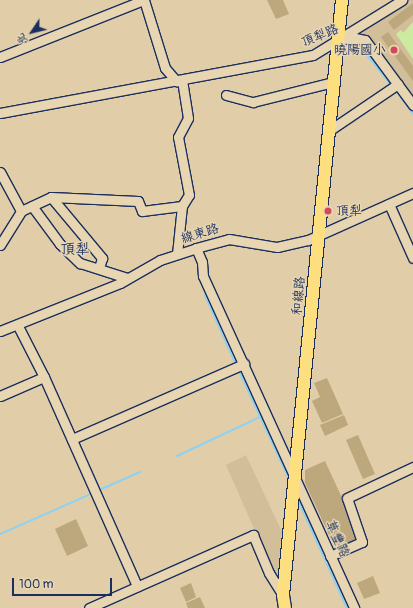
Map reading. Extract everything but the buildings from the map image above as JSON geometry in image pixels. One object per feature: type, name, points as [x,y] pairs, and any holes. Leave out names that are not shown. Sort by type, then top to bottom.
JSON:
[{"type":"main road","name":"和線路","points":[[278,608],[283,595],[296,482],[330,130],[333,82],[340,40],[342,0]]},
{"type":"main road","name":"和線路","points":[[283,595],[285,608]]},
{"type":"street","points":[[0,57],[144,0],[165,68],[180,82],[188,118],[178,137],[189,195],[182,206],[177,254]]},
{"type":"street","points":[[340,40],[402,0]]},
{"type":"street","name":"頂犁路","points":[[0,113],[180,82],[313,55],[340,40],[355,38],[365,40],[413,105]]},
{"type":"street","points":[[226,95],[253,102],[333,82]]},
{"type":"street","points":[[330,130],[398,84]]},
{"type":"street","points":[[0,172],[21,211]]},
{"type":"street","name":"線東路","points":[[0,332],[18,326],[120,283],[127,278],[177,254],[229,239],[276,247],[308,240],[413,194]]},
{"type":"street","points":[[0,245],[21,211],[51,198],[138,202],[142,211],[182,206]]},
{"type":"street","points":[[51,198],[102,258],[99,268]]},
{"type":"street","points":[[388,204],[413,258]]},
{"type":"street","points":[[32,206],[60,244],[80,263],[127,278]]},
{"type":"street","name":"草豐路","points":[[196,248],[202,262],[203,276],[354,608]]},
{"type":"street","points":[[18,326],[44,377],[137,586]]},
{"type":"street","points":[[72,439],[244,364]]},
{"type":"street","points":[[0,396],[44,377]]},
{"type":"street","points":[[330,556],[362,542],[347,498],[413,467]]},
{"type":"street","points":[[89,608],[253,535],[269,573],[283,595]]},
{"type":"shaded area","name":"曉陽國小","points":[[408,0],[413,0],[413,102],[365,38],[357,33]]},
{"type":"shaded area","points":[[246,455],[282,532],[277,581],[226,465]]},
{"type":"green space","points":[[413,22],[413,59],[396,34],[401,30],[403,33]]},
{"type":"waterway","points":[[342,45],[359,45],[392,86]]},
{"type":"waterway","points":[[395,89],[413,114]]},
{"type":"waterway","points":[[205,295],[236,365]]},
{"type":"waterway","points":[[238,369],[290,481]]},
{"type":"waterway","points":[[177,456],[260,417]]},
{"type":"waterway","points":[[97,491],[140,472]]},
{"type":"waterway","points":[[0,534],[93,493]]},
{"type":"waterway","points":[[297,498],[347,608]]},
{"type":"place","name":"曉陽國小","points":[[394,50]]},
{"type":"place","name":"頂犁","points":[[328,211]]},
{"type":"district","name":"頂犁","points":[[75,250]]}]
